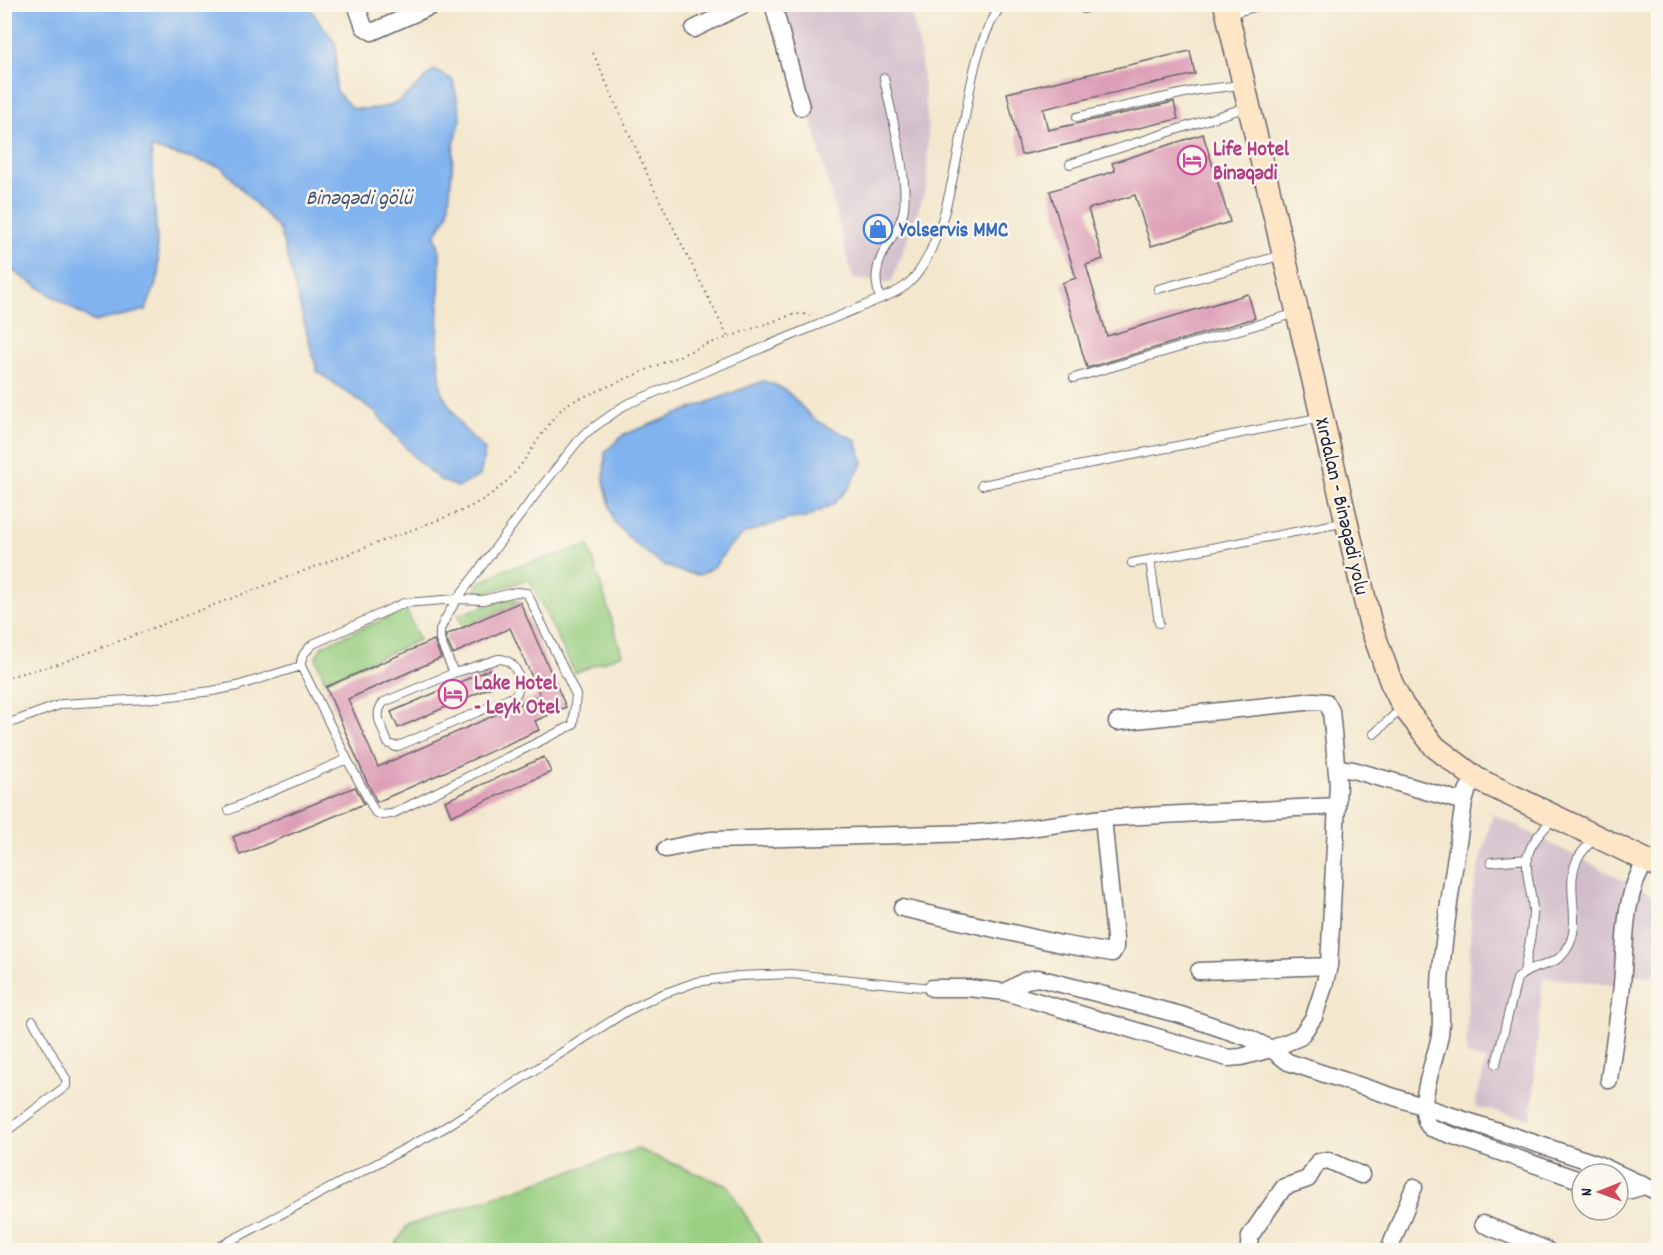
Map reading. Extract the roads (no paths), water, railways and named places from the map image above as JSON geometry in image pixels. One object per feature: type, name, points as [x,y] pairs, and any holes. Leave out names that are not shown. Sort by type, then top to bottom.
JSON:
[{"type":"main road","name":"Xırdalan - Binəqədi yolu","points":[[1227,10],[1371,626],[1391,682],[1403,706],[1435,747],[1477,779],[1653,863]]},
{"type":"street","points":[[356,4],[364,27],[372,32],[436,4]]},
{"type":"street","points":[[694,29],[745,4]]},
{"type":"street","points":[[773,4],[801,107]]},
{"type":"street","points":[[932,988],[968,988],[1005,992],[1228,1058],[1271,1049],[1300,1036],[1314,1017],[1329,966],[1337,806],[1338,768],[1331,711],[1326,702],[1315,701],[1117,722]]},
{"type":"street","points":[[1338,768],[1353,770],[1464,802]]},
{"type":"street","points":[[1477,779],[1468,789],[1464,802],[1441,969],[1440,1036],[1426,1090],[1425,1119],[1431,1128],[1570,1177]]},
{"type":"street","points":[[666,849],[710,840],[1014,830],[1103,818],[1337,806]]},
{"type":"street","points":[[902,908],[1050,942],[1112,953],[1115,948],[1103,818]]},
{"type":"street","points":[[1609,1080],[1622,986],[1627,912],[1637,874],[1653,863]]},
{"type":"street","points":[[1199,970],[1329,966]]},
{"type":"street","points":[[1005,992],[1026,980],[1038,978],[1181,1015],[1248,1038],[1271,1049],[1288,1062],[1595,1163],[1651,1189]]},
{"type":"street","points":[[1252,1251],[1249,1245],[1250,1236],[1284,1187],[1308,1179],[1318,1162],[1328,1160],[1361,1175]]},
{"type":"street","points":[[1389,1251],[1414,1187]]},
{"type":"street","points":[[1630,1190],[1651,1189]]},
{"type":"street","points":[[1483,1224],[1547,1251]]},
{"type":"lane","points":[[454,673],[440,640],[440,630],[458,599],[583,435],[625,405],[880,300],[898,291],[918,273],[935,241],[954,174],[982,39],[1002,4]]},
{"type":"lane","points":[[1084,9],[1100,4]]},
{"type":"lane","points":[[1227,10],[1266,4]]},
{"type":"lane","points":[[880,300],[877,271],[883,254],[900,223],[904,196],[901,167],[884,78]]},
{"type":"lane","points":[[1077,117],[1198,90],[1248,95]]},
{"type":"lane","points":[[1070,164],[1248,95]]},
{"type":"lane","points":[[1158,289],[1284,255]]},
{"type":"lane","points":[[1074,378],[1298,313]]},
{"type":"lane","points":[[982,485],[1322,417]]},
{"type":"lane","points":[[1132,563],[1347,521]]},
{"type":"lane","points":[[1149,560],[1159,623]]},
{"type":"lane","points":[[516,592],[527,593],[576,695],[573,725],[392,814],[382,815],[375,812],[347,759],[301,666],[301,659],[313,644],[396,606],[413,602],[458,599],[483,600],[516,592]]},
{"type":"lane","points":[[506,658],[512,663],[520,682],[520,690],[515,696],[396,747],[388,743],[377,714],[378,708],[384,702],[454,673],[506,658]]},
{"type":"lane","points":[[4,725],[62,704],[146,699],[212,691],[237,686],[301,666]]},
{"type":"lane","points":[[1374,734],[1403,706]]},
{"type":"lane","points":[[229,810],[347,759]]},
{"type":"lane","points":[[1524,971],[1532,931],[1533,906],[1529,850],[1556,816]]},
{"type":"lane","points":[[1496,1064],[1517,978],[1524,971],[1557,960],[1572,942],[1575,927],[1573,879],[1578,859],[1596,836]]},
{"type":"lane","points":[[1491,862],[1528,859]]},
{"type":"lane","points":[[213,1251],[444,1128],[627,1011],[660,994],[696,982],[739,976],[791,974],[932,988]]},
{"type":"lane","points":[[4,1133],[66,1086],[66,1079],[33,1021]]},
{"type":"water","name":"Binəqədi gölü","points":[[4,5],[307,5],[336,44],[336,91],[352,108],[367,109],[389,106],[406,96],[434,70],[453,80],[461,119],[454,144],[448,214],[435,235],[440,252],[438,356],[442,394],[463,428],[485,450],[480,476],[458,487],[440,480],[416,459],[375,412],[317,371],[280,230],[221,167],[151,148],[159,275],[146,310],[94,322],[5,266]]},
{"type":"water","points":[[763,381],[786,391],[817,421],[856,440],[863,463],[848,489],[832,505],[805,518],[789,519],[745,533],[729,547],[715,566],[700,575],[682,572],[663,565],[635,544],[614,522],[604,481],[605,452],[623,435]]},
{"type":"place","name":"Life Hotel Binəqədi","points":[[1192,160]]},
{"type":"place","name":"Yolservis MMC","points":[[878,229]]},
{"type":"place","name":"Lake Hotel - Leyk Otel","points":[[453,694]]}]
